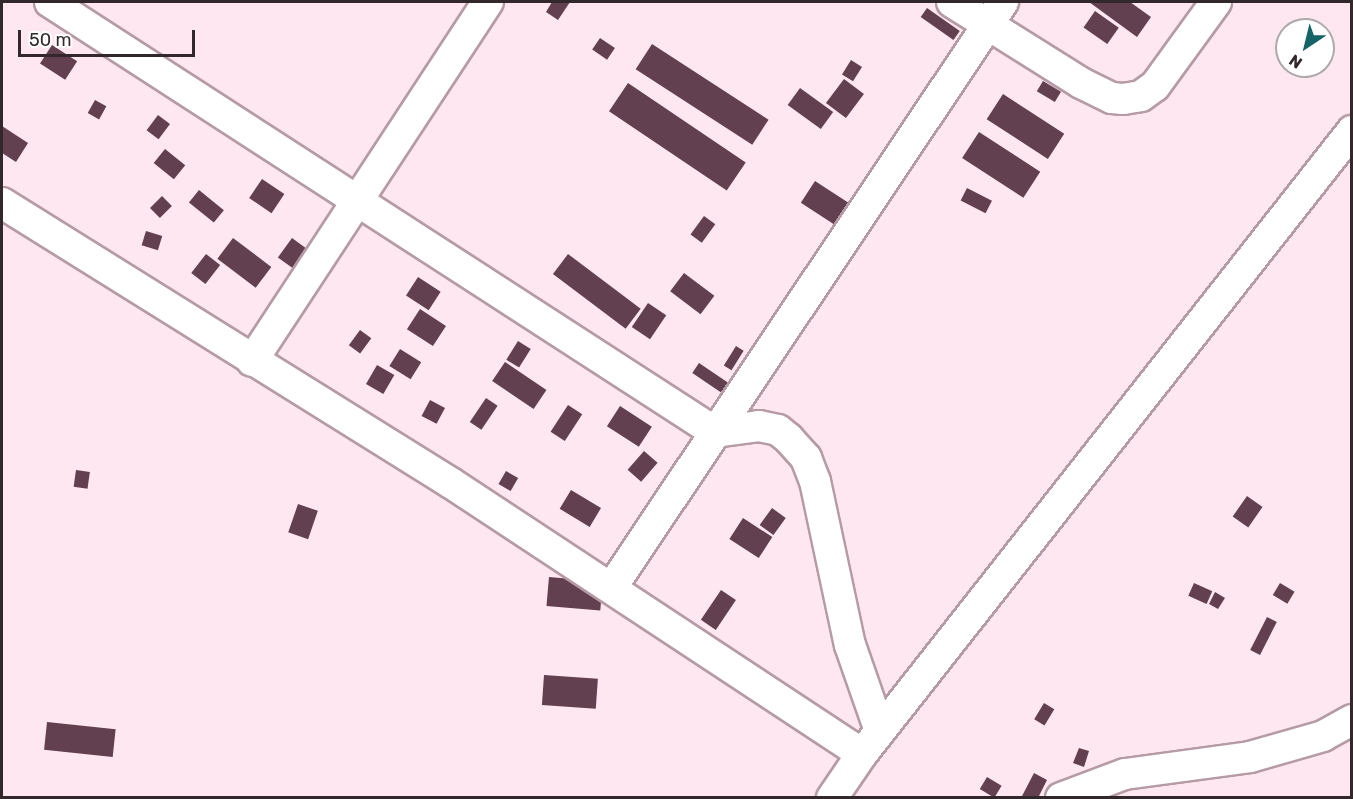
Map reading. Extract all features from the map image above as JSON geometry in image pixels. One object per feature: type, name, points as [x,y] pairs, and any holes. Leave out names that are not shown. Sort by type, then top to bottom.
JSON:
[{"type":"street","points":[[50,2],[715,432],[769,427],[788,438],[806,458],[825,518],[850,645],[880,731]]},
{"type":"street","points":[[252,361],[488,2]]},
{"type":"street","points":[[952,2],[987,27],[1081,83],[1112,98],[1123,99],[1141,96],[1155,86],[1216,2]]},
{"type":"street","points":[[612,587],[1003,2]]},
{"type":"street","points":[[832,798],[862,754],[1352,131]]},
{"type":"street","points":[[2,203],[612,587],[862,754]]},
{"type":"street","points":[[1060,798],[1125,774],[1251,757],[1323,736],[1352,720]]},
{"type":"building","points":[[552,2],[570,2],[558,20],[546,12]]},
{"type":"building","points":[[1089,2],[1130,2],[1151,17],[1137,37]]},
{"type":"building","points":[[927,8],[960,31],[953,40],[921,17]]},
{"type":"building","points":[[1095,11],[1119,28],[1107,44],[1084,27]]},
{"type":"building","points":[[600,38],[615,48],[607,60],[592,50]]},
{"type":"building","points":[[652,44],[769,120],[752,145],[636,69]]},
{"type":"building","points":[[52,45],[77,61],[65,80],[40,63]]},
{"type":"building","points":[[851,60],[862,67],[853,81],[842,74]]},
{"type":"building","points":[[844,79],[864,94],[846,118],[826,103]]},
{"type":"building","points":[[1043,81],[1061,92],[1055,102],[1037,91]]},
{"type":"building","points":[[628,83],[746,162],[727,191],[609,111]]},
{"type":"building","points":[[800,88],[833,112],[821,129],[788,105]]},
{"type":"building","points":[[1003,94],[1064,134],[1048,159],[987,119]]},
{"type":"building","points":[[95,100],[106,106],[99,119],[88,113]]},
{"type":"building","points":[[158,115],[170,124],[159,139],[147,130]]},
{"type":"building","points":[[2,126],[28,143],[16,162],[2,153]]},
{"type":"building","points":[[979,132],[1040,172],[1023,198],[962,158]]},
{"type":"building","points":[[165,149],[185,165],[174,179],[154,163]]},
{"type":"building","points":[[262,179],[284,194],[272,213],[249,198]]},
{"type":"building","points":[[815,181],[852,205],[838,227],[801,203]]},
{"type":"building","points":[[967,188],[992,201],[986,213],[961,200]]},
{"type":"building","points":[[199,190],[224,210],[214,223],[189,202]]},
{"type":"building","points":[[162,196],[172,206],[160,218],[150,208]]},
{"type":"building","points":[[704,216],[715,224],[702,243],[690,235]]},
{"type":"building","points":[[146,231],[162,236],[158,250],[142,245]]},
{"type":"building","points":[[233,238],[271,267],[256,288],[217,259]]},
{"type":"building","points":[[292,238],[307,249],[293,269],[278,257]]},
{"type":"building","points":[[206,254],[220,265],[205,284],[191,273]]},
{"type":"building","points":[[568,254],[641,309],[626,329],[553,274]]},
{"type":"building","points":[[684,273],[714,296],[701,314],[670,291]]},
{"type":"building","points":[[418,277],[441,292],[429,310],[406,295]]},
{"type":"building","points":[[648,303],[666,315],[650,339],[632,327]]},
{"type":"building","points":[[420,309],[446,326],[433,346],[407,329]]},
{"type":"building","points":[[360,330],[371,338],[360,354],[349,345]]},
{"type":"building","points":[[518,341],[531,349],[519,368],[506,360]]},
{"type":"building","points":[[736,346],[744,351],[731,370],[724,366]]},
{"type":"building","points":[[400,349],[421,362],[411,379],[389,366]]},
{"type":"building","points":[[505,362],[546,390],[534,409],[492,381]]},
{"type":"building","points":[[699,363],[733,386],[726,396],[692,373]]},
{"type":"building","points":[[377,365],[394,375],[383,394],[366,384]]},
{"type":"building","points":[[486,398],[498,406],[481,430],[470,422]]},
{"type":"building","points":[[430,400],[445,408],[437,424],[422,416]]},
{"type":"building","points":[[568,405],[582,414],[565,441],[551,432]]},
{"type":"building","points":[[620,406],[652,427],[639,447],[607,426]]},
{"type":"building","points":[[644,451],[658,463],[641,482],[628,470]]},
{"type":"building","points":[[76,470],[90,472],[87,489],[74,487]]},
{"type":"building","points":[[506,471],[518,478],[511,491],[498,484]]},
{"type":"building","points":[[571,490],[601,508],[590,527],[560,509]]},
{"type":"building","points":[[1247,496],[1263,507],[1248,527],[1233,516]]},
{"type":"building","points":[[298,504],[318,511],[308,539],[288,532]]},
{"type":"building","points":[[772,508],[786,518],[773,535],[760,525]]},
{"type":"building","points":[[743,518],[772,537],[759,558],[729,539]]},
{"type":"building","points":[[549,577],[603,582],[600,611],[546,606]]},
{"type":"building","points":[[1194,583],[1212,591],[1207,604],[1188,596]]},
{"type":"building","points":[[1280,583],[1295,592],[1287,604],[1273,595]]},
{"type":"building","points":[[721,590],[736,600],[716,630],[701,620]]},
{"type":"building","points":[[1215,592],[1225,598],[1218,609],[1209,604]]},
{"type":"building","points":[[1267,617],[1277,622],[1260,655],[1250,650]]},
{"type":"building","points":[[544,675],[598,679],[596,709],[542,705]]},
{"type":"building","points":[[1044,703],[1054,709],[1045,725],[1034,719]]},
{"type":"building","points":[[47,722],[116,729],[113,757],[44,750]]},
{"type":"building","points":[[1079,748],[1089,751],[1084,767],[1073,763]]},
{"type":"building","points":[[1034,773],[1047,780],[1038,798],[1021,798]]},
{"type":"building","points":[[987,777],[1002,786],[994,798],[980,789]]}]
